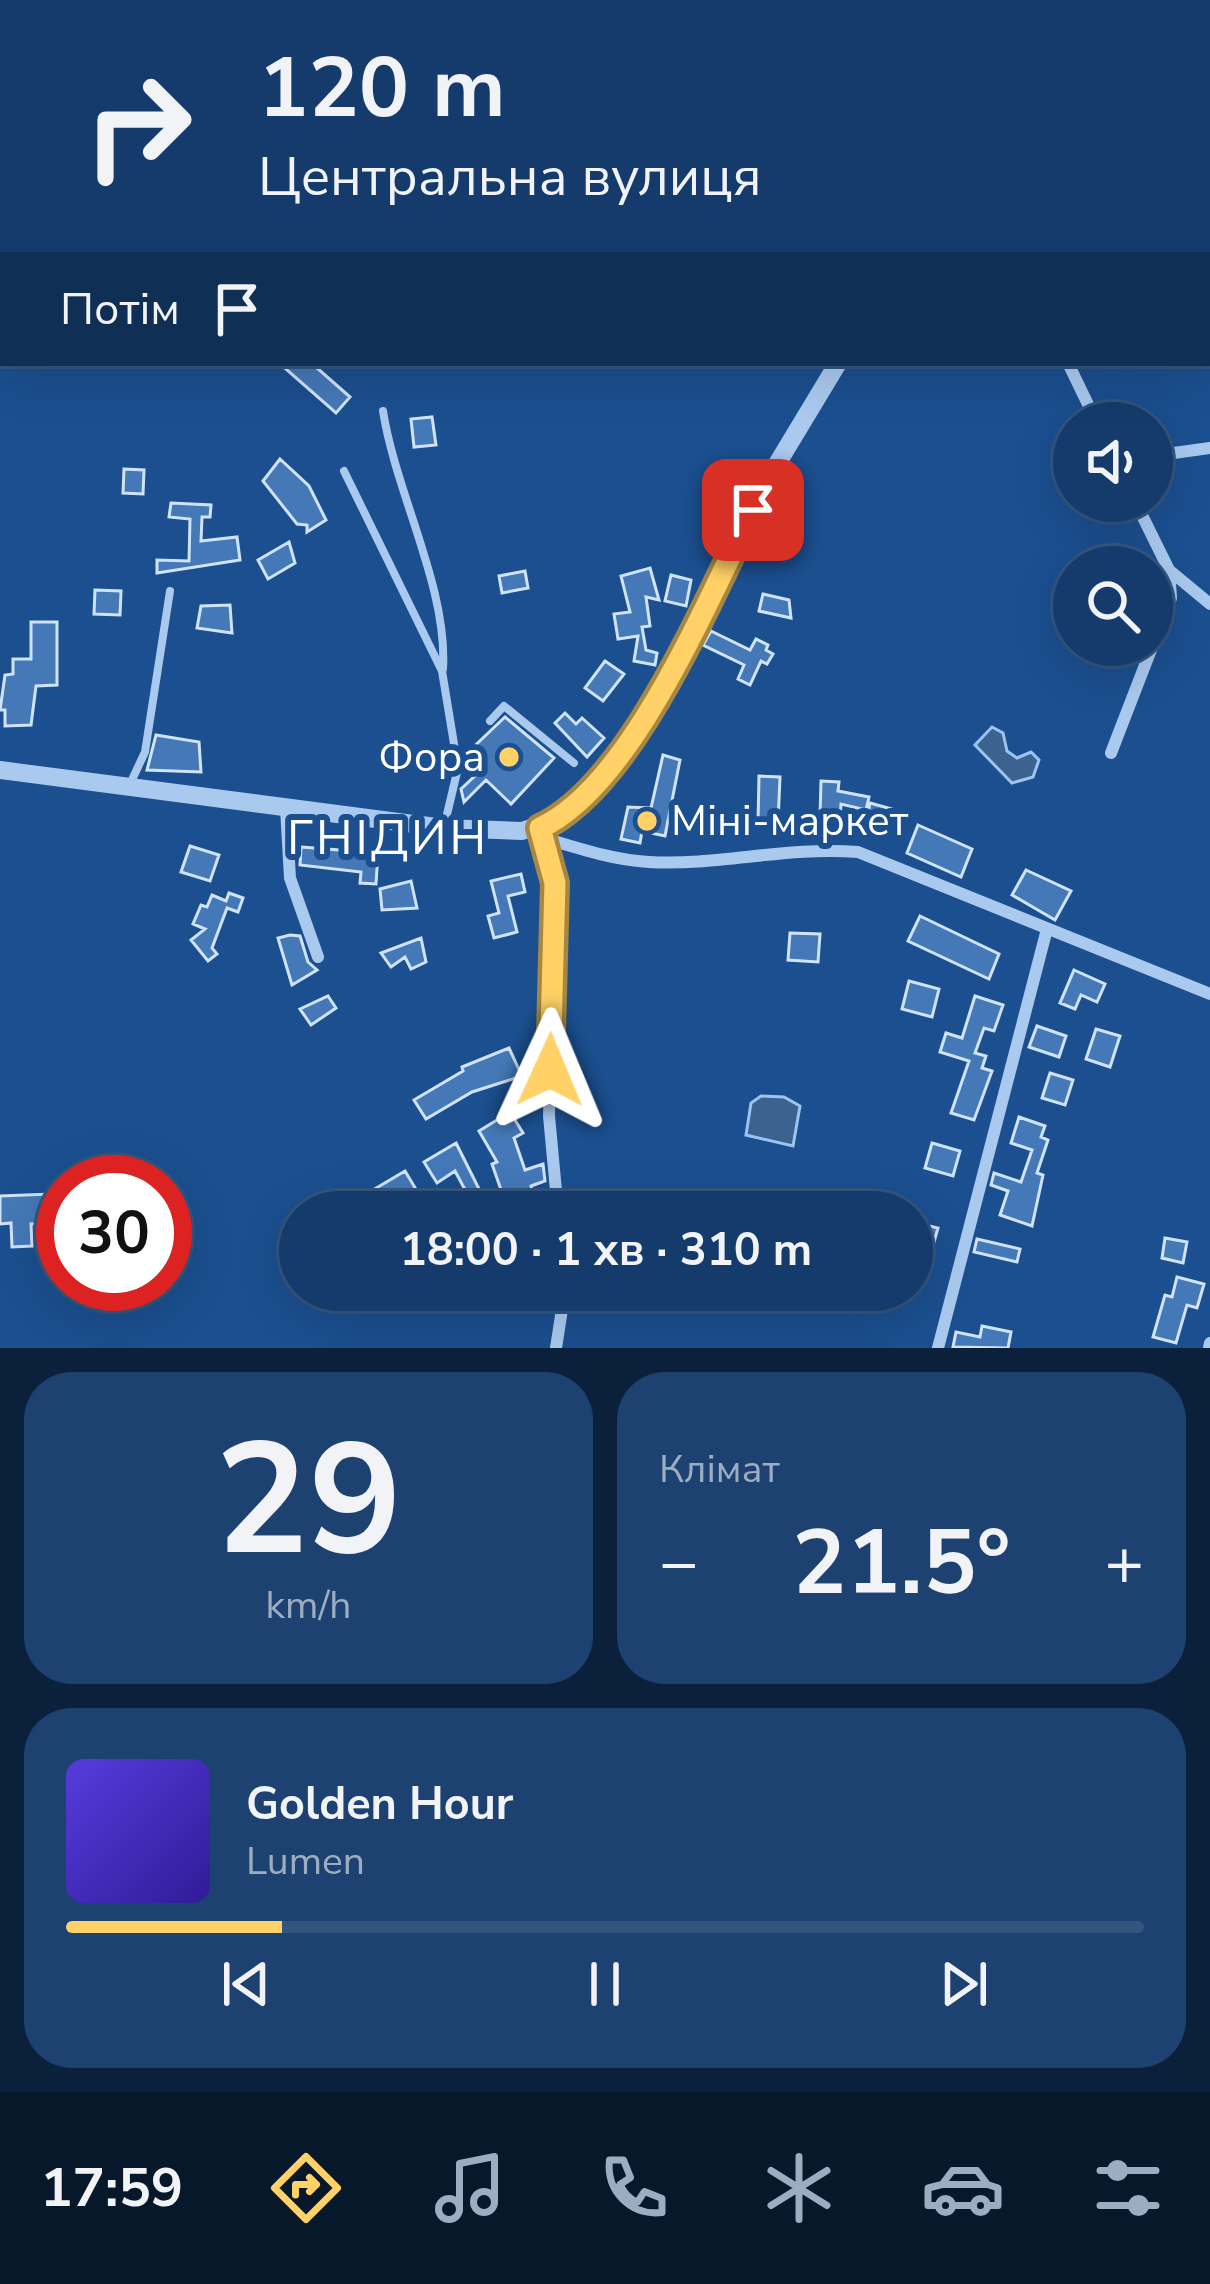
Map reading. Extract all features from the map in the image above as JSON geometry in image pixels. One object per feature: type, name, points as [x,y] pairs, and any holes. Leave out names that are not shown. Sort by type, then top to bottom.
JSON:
[{"type":"street","points":[[544,833],[583,801],[647,713],[774,470],[836,366]]},
{"type":"street","points":[[1069,366],[1087,402]]},
{"type":"street","points":[[1173,453],[1210,448]]},
{"type":"street","points":[[1173,573],[1210,604]]},
{"type":"street","points":[[1111,753],[1145,666]]},
{"type":"street","points":[[0,770],[444,828],[544,833],[595,854],[651,862],[822,849],[858,853],[1210,994]]},
{"type":"street","points":[[286,808],[290,878],[318,957]]},
{"type":"street","points":[[544,833],[555,883],[549,1116],[556,1191]]},
{"type":"street","points":[[938,1348],[1047,929]]},
{"type":"street","points":[[556,1348],[562,1311]]},
{"type":"lane","points":[[383,411],[389,452],[445,636],[442,670],[458,768],[444,828]]},
{"type":"lane","points":[[344,471],[442,670]]},
{"type":"lane","points":[[126,788],[145,752],[170,591]]},
{"type":"lane","points":[[490,721],[504,706],[574,763]]},
{"type":"water","points":[[992,727],[1003,733],[1007,751],[1017,758],[1031,752],[1039,760],[1033,777],[1012,783],[975,745]]},
{"type":"water","points":[[761,1096],[784,1097],[800,1106],[793,1146],[746,1135],[751,1103]]},
{"type":"building","points":[[282,366],[319,366],[350,397],[336,413]]},
{"type":"building","points":[[432,417],[436,445],[414,447],[411,419]]},
{"type":"building","points":[[280,459],[309,486],[326,520],[307,532],[307,525],[297,524],[263,481]]},
{"type":"building","points":[[124,469],[144,470],[143,494],[123,493]]},
{"type":"building","points":[[171,503],[211,505],[210,517],[202,517],[201,541],[237,537],[240,560],[157,573],[157,560],[189,561],[190,519],[169,517]]},
{"type":"building","points":[[289,542],[295,563],[268,579],[258,560]]},
{"type":"building","points":[[650,568],[659,600],[646,597],[650,626],[642,627],[646,650],[657,653],[655,665],[634,661],[638,636],[618,639],[614,614],[630,612],[621,576]]},
{"type":"building","points":[[525,571],[528,588],[502,593],[499,576]]},
{"type":"building","points":[[671,575],[691,580],[686,606],[665,601]]},
{"type":"building","points":[[95,590],[121,591],[120,615],[94,614]]},
{"type":"building","points":[[763,594],[789,600],[791,618],[759,611]]},
{"type":"building","points":[[230,605],[232,633],[197,628],[201,606]]},
{"type":"building","points":[[31,622],[57,622],[57,685],[36,686],[31,725],[5,726],[5,710],[0,710],[5,675],[13,674],[13,659],[31,659]]},
{"type":"building","points":[[711,631],[750,650],[756,639],[768,645],[766,650],[773,654],[767,664],[761,661],[750,685],[738,679],[744,665],[703,645]]},
{"type":"building","points":[[605,661],[624,674],[603,701],[585,688]]},
{"type":"building","points":[[565,713],[576,724],[582,718],[604,738],[587,757],[555,723]]},
{"type":"building","name":"Фора","points":[[505,717],[554,758],[511,804],[486,780],[464,802],[461,789],[478,773],[464,756]]},
{"type":"building","points":[[156,735],[199,742],[201,772],[147,770]]},
{"type":"building","points":[[663,755],[680,760],[665,836],[642,831],[640,843],[621,839],[628,807],[651,808]]},
{"type":"building","points":[[759,776],[780,777],[778,823],[758,823]]},
{"type":"building","points":[[821,781],[839,782],[838,791],[869,797],[866,810],[841,804],[840,819],[820,817]]},
{"type":"building","points":[[870,803],[892,809],[887,831],[865,826]]},
{"type":"building","points":[[918,825],[972,849],[961,877],[907,853]]},
{"type":"building","points":[[190,846],[219,855],[210,881],[181,872]]},
{"type":"building","points":[[301,847],[378,853],[376,884],[360,883],[361,872],[300,865]]},
{"type":"building","points":[[1026,870],[1071,891],[1055,920],[1012,895]]},
{"type":"building","points":[[521,874],[525,892],[508,896],[517,932],[494,938],[488,916],[499,913],[491,881]]},
{"type":"building","points":[[411,881],[417,908],[382,910],[380,889]]},
{"type":"building","points":[[229,893],[243,898],[238,912],[227,908],[212,948],[217,954],[208,961],[191,940],[205,929],[193,924],[201,905],[207,907],[212,895],[226,901]]},
{"type":"building","points":[[920,916],[999,954],[989,979],[908,941]]},
{"type":"building","points":[[790,933],[820,934],[818,962],[788,960]]},
{"type":"building","points":[[300,936],[308,962],[317,970],[292,985],[278,938]]},
{"type":"building","points":[[421,938],[426,962],[411,969],[405,957],[391,967],[381,953]]},
{"type":"building","points":[[1074,970],[1105,984],[1097,1002],[1081,995],[1075,1009],[1060,1003]]},
{"type":"building","points":[[909,981],[939,989],[932,1017],[902,1009]]},
{"type":"building","points":[[328,996],[336,1008],[311,1025],[300,1009]]},
{"type":"building","points":[[975,996],[1003,1005],[994,1031],[984,1028],[975,1053],[986,1056],[982,1068],[992,1071],[974,1120],[951,1113],[969,1061],[940,1052],[946,1033],[962,1038]]},
{"type":"building","points":[[1037,1026],[1066,1036],[1059,1057],[1029,1047]]},
{"type":"building","points":[[1096,1029],[1120,1036],[1110,1067],[1086,1059]]},
{"type":"building","points":[[509,1048],[522,1076],[472,1092],[426,1119],[414,1100],[463,1071],[462,1067]]},
{"type":"building","points":[[1050,1073],[1073,1080],[1065,1105],[1042,1098]]},
{"type":"building","points":[[510,1112],[523,1133],[514,1138],[525,1170],[543,1164],[545,1181],[531,1186],[532,1191],[501,1191],[492,1164],[497,1162],[479,1131]]},
{"type":"building","points":[[1019,1117],[1045,1126],[1041,1137],[1048,1140],[1037,1173],[1043,1175],[1032,1226],[1000,1215],[1008,1191],[991,1185],[994,1173],[1021,1182],[1032,1150],[1011,1143]]},
{"type":"building","points":[[456,1143],[480,1191],[466,1191],[455,1171],[437,1183],[424,1162]]},
{"type":"building","points":[[932,1143],[960,1151],[953,1176],[925,1168]]},
{"type":"building","points":[[405,1171],[417,1191],[374,1191]]},
{"type":"building","points":[[36,1195],[32,1246],[12,1247],[11,1223],[0,1224],[0,1196]]},
{"type":"building","points":[[1165,1238],[1187,1242],[1183,1263],[1162,1258]]},
{"type":"building","points":[[977,1239],[1020,1249],[1017,1262],[974,1252]]},
{"type":"building","points":[[1177,1277],[1204,1284],[1197,1308],[1187,1305],[1176,1343],[1153,1337],[1165,1295],[1172,1297]]},
{"type":"building","points":[[982,1326],[1011,1332],[1008,1348],[953,1347],[956,1332],[980,1337]]},
{"type":"place","name":"Фора","points":[[509,757]]},
{"type":"place","name":"Міні-маркет","points":[[647,821]]},
{"type":"district","name":"ГНІДИН","points":[[388,838]]},
{"type":"route","points":[[550,1070],[555,883],[547,838],[540,828],[583,801],[647,713],[753,510]]}]
